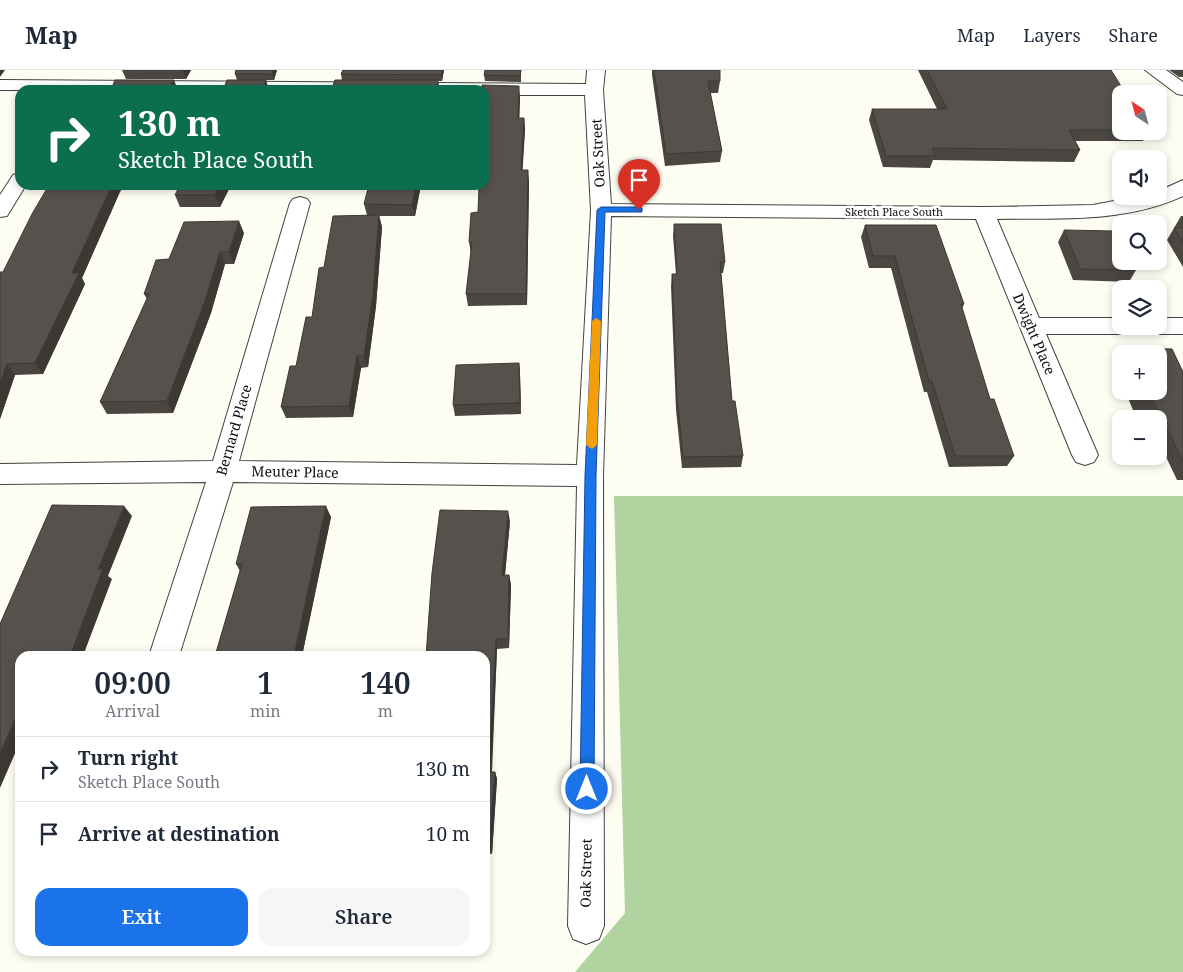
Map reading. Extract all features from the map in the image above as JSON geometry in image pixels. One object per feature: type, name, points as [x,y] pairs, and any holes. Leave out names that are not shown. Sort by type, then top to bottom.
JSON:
[{"type":"street","points":[[78,85],[88,70]]},
{"type":"street","points":[[1154,70],[1183,90]]},
{"type":"street","points":[[271,85],[595,80]]},
{"type":"street","name":"Oak Street","points":[[586,926],[590,476],[601,210],[595,80]]},
{"type":"street","points":[[0,85],[15,86]]},
{"type":"street","name":"Sketch Place South","points":[[601,210],[984,213],[1110,208],[1154,200],[1175,192],[1183,186]]},
{"type":"street","points":[[0,211],[15,187]]},
{"type":"street","name":"Bernard Place","points":[[166,651],[223,470],[300,203]]},
{"type":"street","name":"Dwight Place","points":[[984,213],[1085,455]]},
{"type":"street","points":[[1031,326],[1112,326]]},
{"type":"street","points":[[1167,326],[1183,326]]},
{"type":"street","name":"Meuter Place","points":[[0,474],[223,470],[590,476]]},
{"type":"green space","points":[[614,496],[1183,496],[1183,972],[575,972],[625,913]]},
{"type":"building","points":[[236,70],[273,70],[272,74],[235,74]]},
{"type":"building","points":[[343,70],[442,70],[441,75],[341,74]]},
{"type":"building","points":[[485,70],[521,70],[520,76],[484,75]]},
{"type":"building","points":[[654,70],[720,70],[720,81],[708,81],[722,151],[666,154]]},
{"type":"building","points":[[927,70],[1111,70],[1120,85],[1112,85],[1112,130],[1069,130],[1080,150],[932,148],[935,156],[886,156],[872,109],[947,109]]},
{"type":"building","points":[[115,80],[174,80],[171,85],[113,85]]},
{"type":"building","points":[[227,80],[266,80],[264,85],[225,85]]},
{"type":"building","points":[[335,80],[438,80],[437,85],[333,85]]},
{"type":"building","points":[[490,85],[519,86],[518,118],[524,118],[521,170],[528,170],[526,294],[466,294],[472,242],[469,242],[471,213],[478,212],[479,190],[490,190]]},
{"type":"building","points":[[46,190],[110,190],[72,273],[79,273],[35,363],[7,364],[0,383],[0,272],[3,272]]},
{"type":"building","points":[[178,190],[218,190],[215,195],[175,195]]},
{"type":"building","points":[[368,190],[415,190],[412,205],[364,204]]},
{"type":"building","points":[[379,215],[373,294],[364,356],[357,356],[349,406],[281,407],[290,366],[296,366],[306,317],[312,317],[319,268],[324,267],[333,216]]},
{"type":"building","points":[[239,221],[229,252],[220,252],[205,301],[167,401],[100,402],[149,294],[144,294],[156,260],[169,259],[184,222]]},
{"type":"building","points":[[674,224],[721,224],[725,262],[720,262],[732,401],[735,401],[743,456],[683,457],[677,398],[672,274],[677,274]]},
{"type":"building","points":[[865,225],[936,225],[964,304],[961,304],[990,399],[994,399],[1014,456],[955,456],[932,381],[929,381],[895,256],[873,256]]},
{"type":"building","points":[[1174,228],[1183,228],[1183,242]]},
{"type":"building","points":[[1064,230],[1112,231],[1112,270],[1080,269]]},
{"type":"building","points":[[1167,349],[1172,349],[1183,372],[1183,461],[1167,429],[1167,410],[1158,410],[1152,400],[1167,400]]},
{"type":"building","points":[[519,363],[520,403],[453,405],[456,365]]},
{"type":"building","points":[[52,505],[124,506],[98,569],[103,569],[72,651],[15,651],[15,719],[0,753],[0,624]]},
{"type":"building","points":[[326,506],[295,651],[216,651],[242,564],[236,564],[251,507]]},
{"type":"building","points":[[440,510],[508,511],[502,575],[509,575],[508,639],[496,639],[490,753],[490,651],[426,651],[432,573]]},
{"type":"building","points":[[490,772],[495,772],[490,834]]},
{"type":"slow traffic","points":[[592,445],[596,321]]},
{"type":"route","points":[[587,789],[590,476],[601,210],[639,210]]}]
